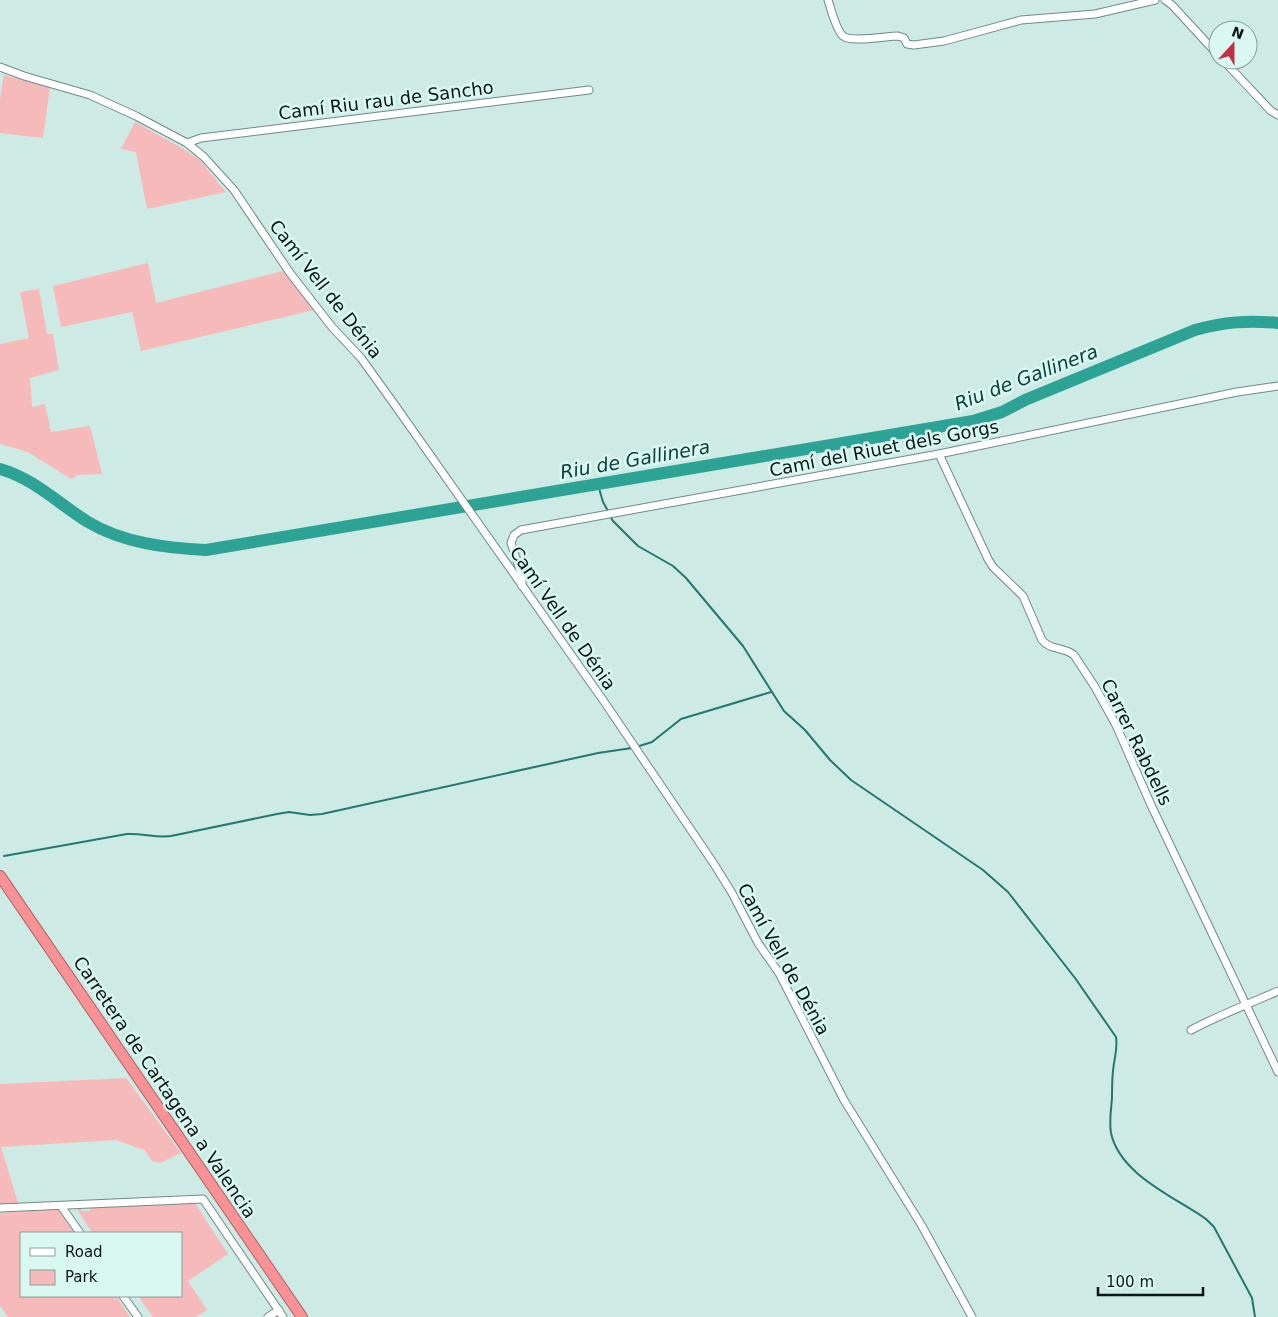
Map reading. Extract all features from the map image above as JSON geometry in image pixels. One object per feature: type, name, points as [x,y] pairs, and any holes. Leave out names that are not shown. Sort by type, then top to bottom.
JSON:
[{"type":"highway","name":"Carretera de Cartagena a Valencia","points":[[0,876],[302,1317]]},
{"type":"street","points":[[828,0],[839,30],[846,38],[898,36],[904,38],[907,44],[914,45],[952,40],[1021,20],[1095,14],[1155,0]]},
{"type":"street","points":[[1165,0],[1172,5],[1208,44]]},
{"type":"street","name":"Camí Vell de Dénia","points":[[0,67],[24,76],[90,94],[136,116],[187,143],[204,157],[234,190],[286,267],[332,327],[361,358],[643,757],[714,864],[732,893],[758,943],[779,973],[844,1100],[922,1226],[972,1317]]},
{"type":"street","points":[[1233,70],[1278,115]]},
{"type":"street","name":"Camí Riu rau de Sancho","points":[[187,143],[211,137],[589,90]]},
{"type":"street","name":"Camí del Riuet dels Gorgs","points":[[522,586],[522,576],[511,543],[514,535],[521,530],[939,454],[1237,392],[1278,386]]},
{"type":"street","name":"Carrer Rabdells","points":[[939,454],[984,552],[993,567],[1023,596],[1042,640],[1047,646],[1068,651],[1074,655],[1104,703],[1278,1072]]},
{"type":"street","points":[[505,562],[515,553]]},
{"type":"street","points":[[1191,1030],[1233,1009],[1246,1006],[1278,991]]},
{"type":"street","points":[[0,1208],[202,1199],[284,1317]]},
{"type":"street","points":[[61,1206],[79,1232]]},
{"type":"street","points":[[124,1297],[138,1317]]},
{"type":"street","points":[[268,1317],[279,1310]]},
{"type":"green space","points":[[4,75],[50,87],[43,138],[0,133],[0,99]]},
{"type":"green space","points":[[135,122],[200,160],[226,192],[147,209],[136,152],[121,149]]},
{"type":"green space","points":[[148,263],[156,303],[283,271],[314,310],[141,351],[132,312],[61,327],[53,286]]},
{"type":"green space","points":[[39,289],[47,334],[53,334],[59,370],[30,378],[32,407],[45,404],[51,432],[90,426],[102,474],[78,475],[71,479],[28,452],[0,444],[0,344],[29,338],[20,292]]},
{"type":"green space","points":[[126,1078],[181,1153],[160,1163],[152,1161],[144,1150],[116,1140],[1,1147],[18,1203],[0,1204],[0,1084]]},
{"type":"green space","points":[[195,1203],[228,1254],[188,1281],[207,1310],[196,1317],[153,1317],[139,1297],[182,1297],[182,1232],[91,1232],[77,1209],[81,1208],[82,1211],[90,1211],[90,1207]]},
{"type":"green space","points":[[58,1209],[73,1232],[20,1232],[20,1297],[117,1297],[130,1317],[8,1317],[0,1306],[0,1213]]},
{"type":"waterway","name":"Riu de Gallinera","points":[[0,469],[35,485],[88,522],[116,535],[160,546],[206,550],[973,421],[1002,412],[1025,400],[1195,330],[1236,322],[1278,323]]},
{"type":"waterway","points":[[598,485],[608,511]]},
{"type":"waterway","points":[[610,516],[638,546],[673,566],[686,578],[743,646],[784,711],[805,730],[830,760],[851,780],[983,870],[1008,892],[1075,978],[1116,1037],[1117,1046],[1110,1116],[1111,1133],[1116,1148],[1125,1161],[1150,1184],[1206,1219],[1214,1227],[1252,1298],[1255,1317]]},
{"type":"waterway","points":[[636,747],[652,742],[681,719],[771,692]]},
{"type":"waterway","points":[[4,856],[127,834],[171,836],[289,812],[310,815],[322,814],[598,753],[632,748]]}]
